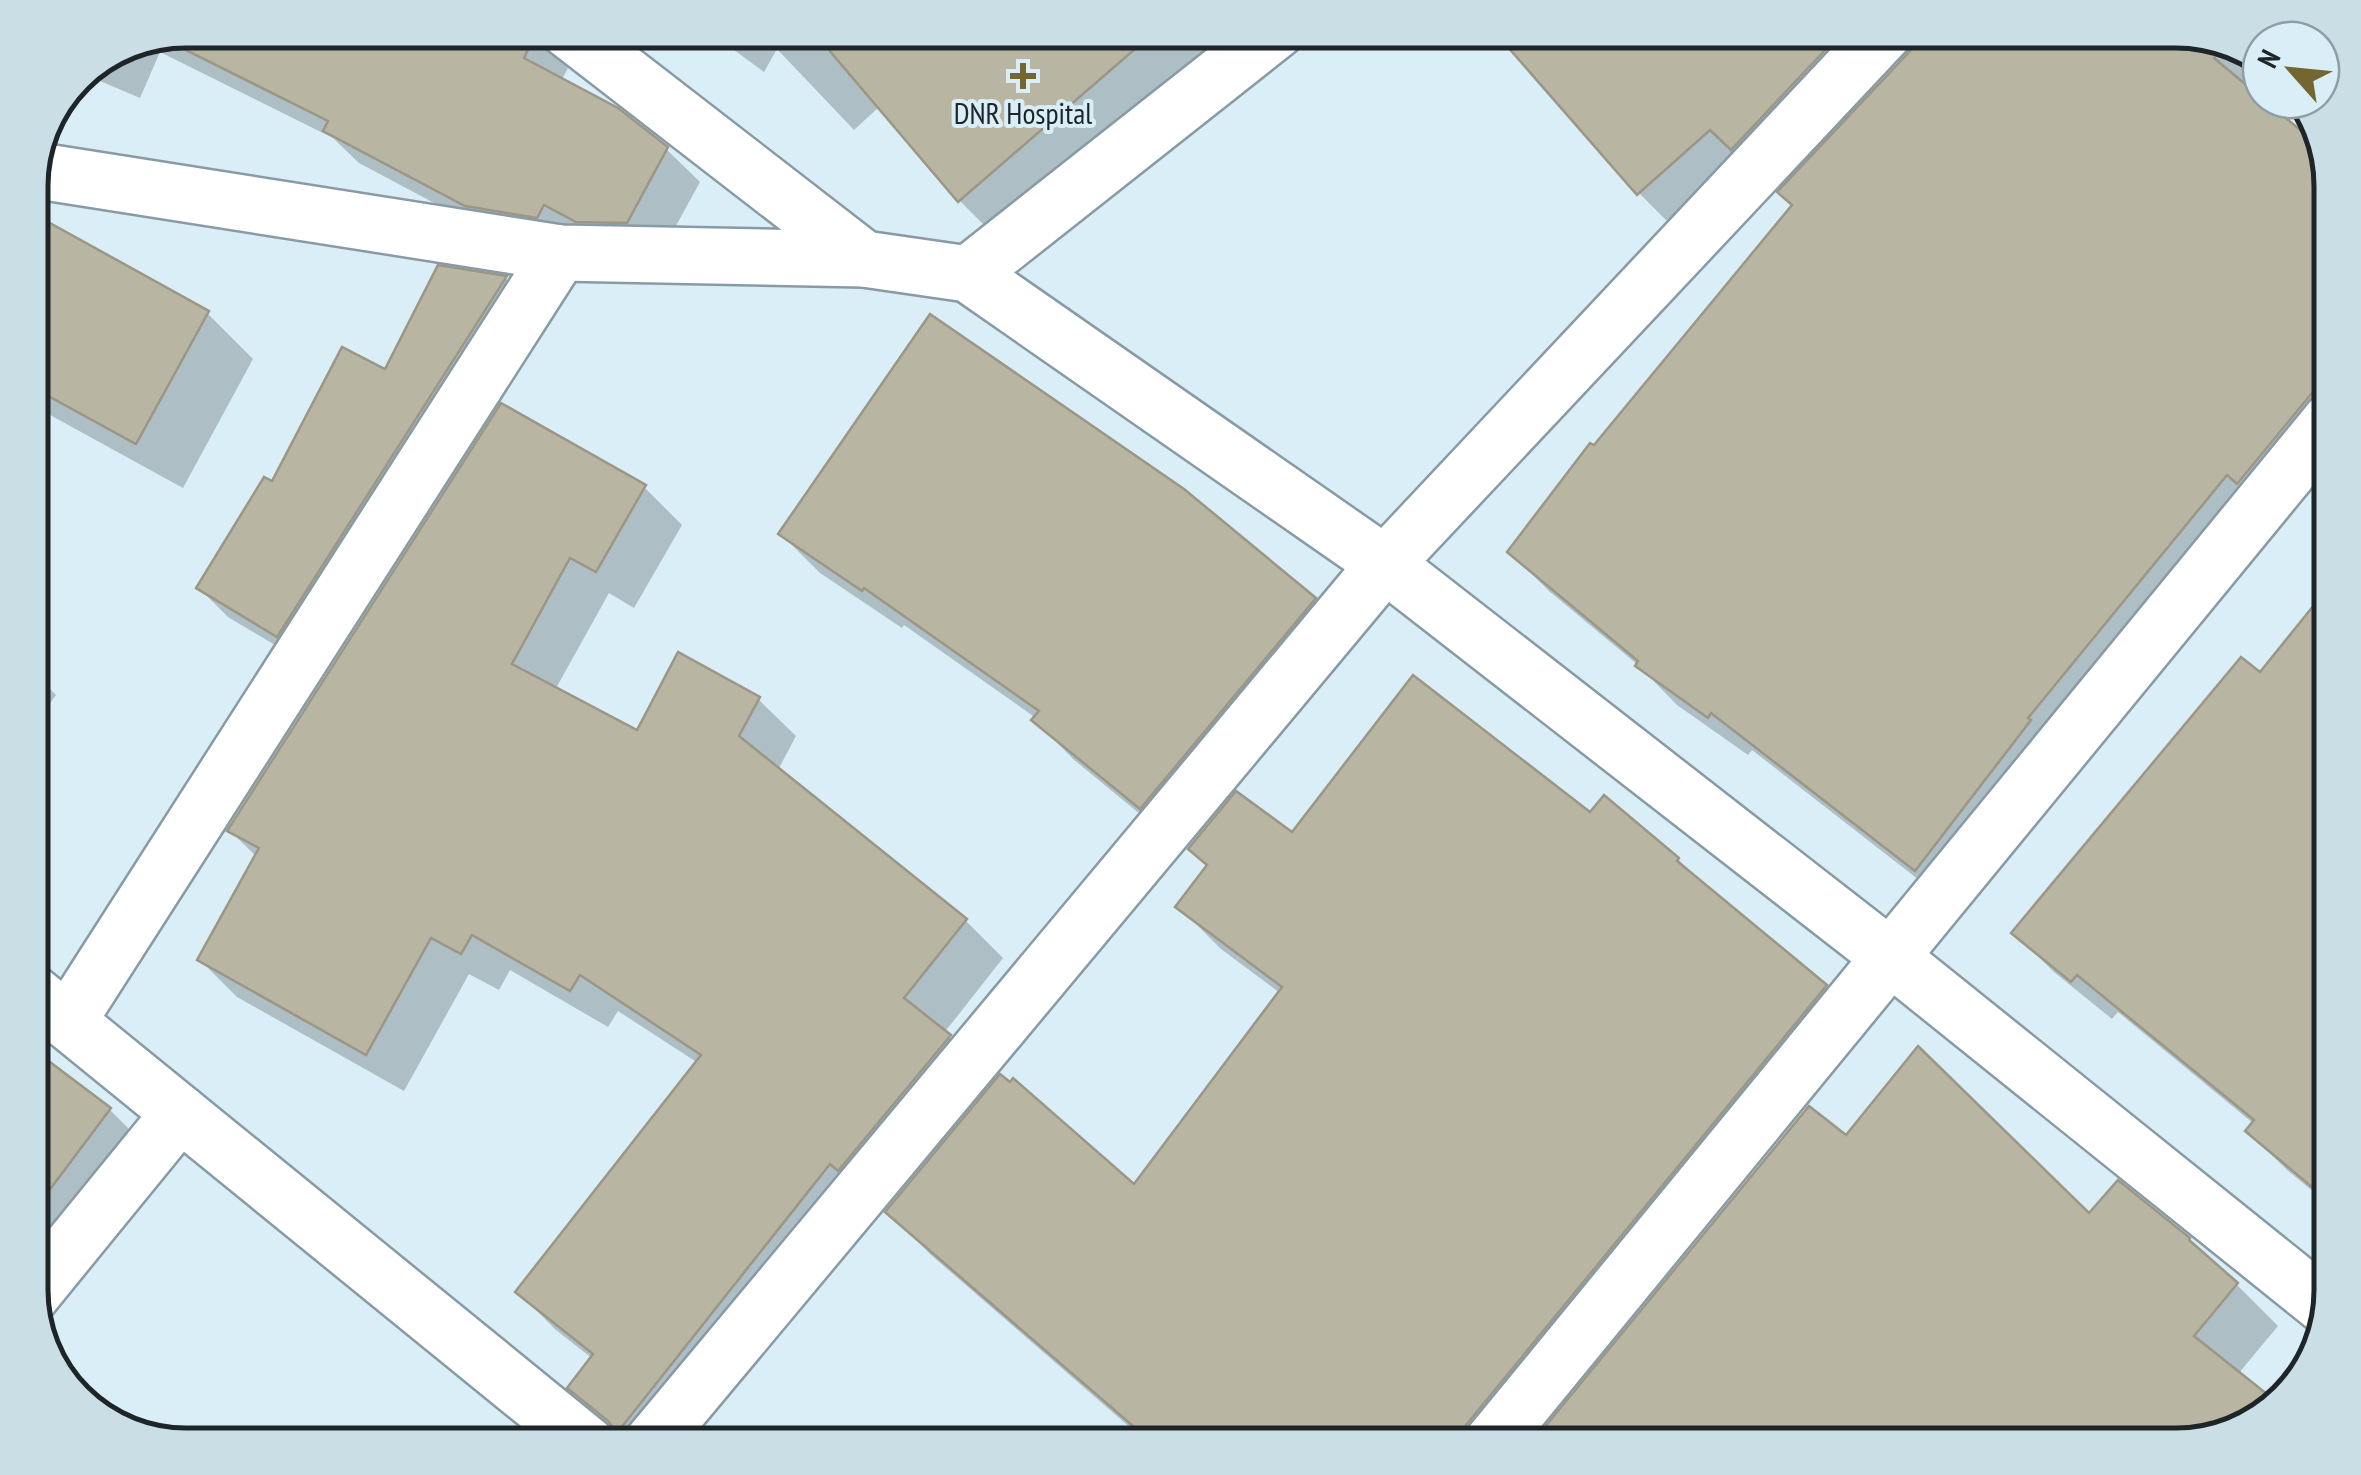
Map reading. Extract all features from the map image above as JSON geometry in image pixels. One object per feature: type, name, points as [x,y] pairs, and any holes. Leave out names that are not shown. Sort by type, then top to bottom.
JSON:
[{"type":"street","points":[[591,48],[864,259]]},
{"type":"street","points":[[968,274],[1254,48]]},
{"type":"street","points":[[664,1428],[1385,564],[1870,48]]},
{"type":"street","points":[[49,172],[560,253],[864,259],[968,274],[1385,564],[1889,956],[2313,1298]]},
{"type":"street","points":[[560,253],[49,1006],[567,1428]]},
{"type":"street","points":[[1504,1428],[2314,441]]},
{"type":"street","points":[[48,1276],[180,1114]]},
{"type":"building","points":[[182,48],[529,48],[524,58],[618,108],[668,147],[627,223],[576,222],[544,205],[537,218],[465,206],[323,131],[328,121]]},
{"type":"building","points":[[827,48],[1136,48],[958,202]]},
{"type":"building","points":[[1509,48],[1826,49],[1731,150],[1710,130],[1637,195]]},
{"type":"building","points":[[1911,48],[2202,50],[2217,54],[2214,58],[2241,81],[2241,120],[2288,120],[2302,132],[2309,150],[2314,186],[2314,391],[2237,484],[2227,475],[2028,718],[2031,720],[1915,871],[1711,713],[1708,718],[1635,666],[1638,661],[1507,552],[1590,443],[1594,445],[1792,205],[1777,192]]},
{"type":"building","points":[[48,222],[209,311],[136,444],[48,396]]},
{"type":"building","points":[[438,265],[507,276],[277,637],[196,588],[264,477],[272,481],[342,347],[385,369]]},
{"type":"building","points":[[930,314],[1184,489],[1316,598],[1140,809],[1031,720],[1039,711],[864,588],[862,591],[778,534]]},
{"type":"building","points":[[501,403],[646,485],[596,572],[570,558],[512,664],[637,730],[678,652],[760,697],[739,736],[967,919],[904,998],[951,1035],[838,1171],[830,1164],[621,1428],[613,1428],[567,1388],[593,1354],[515,1292],[701,1055],[580,975],[570,991],[472,935],[461,954],[431,938],[366,1055],[197,960],[259,848],[227,831]]},
{"type":"building","points":[[2314,605],[2314,1189],[2245,1131],[2254,1120],[2077,975],[2071,982],[2011,933],[2241,657],[2260,672]]},
{"type":"building","points":[[1413,675],[1590,812],[1604,795],[1827,985],[1465,1428],[1135,1428],[885,1212],[1000,1074],[1010,1082],[1013,1078],[1134,1184],[1282,987],[1175,907],[1207,865],[1188,849],[1236,791],[1292,832]]},
{"type":"building","points":[[1918,1046],[2089,1213],[2118,1180],[2238,1283],[2194,1336],[2266,1393],[2228,1417],[2176,1428],[1544,1428],[1809,1106],[1846,1135]]},
{"type":"building","points":[[48,1061],[111,1108],[48,1192]]},
{"type":"place","name":"DNR Hospital","points":[[1023,76]]}]
